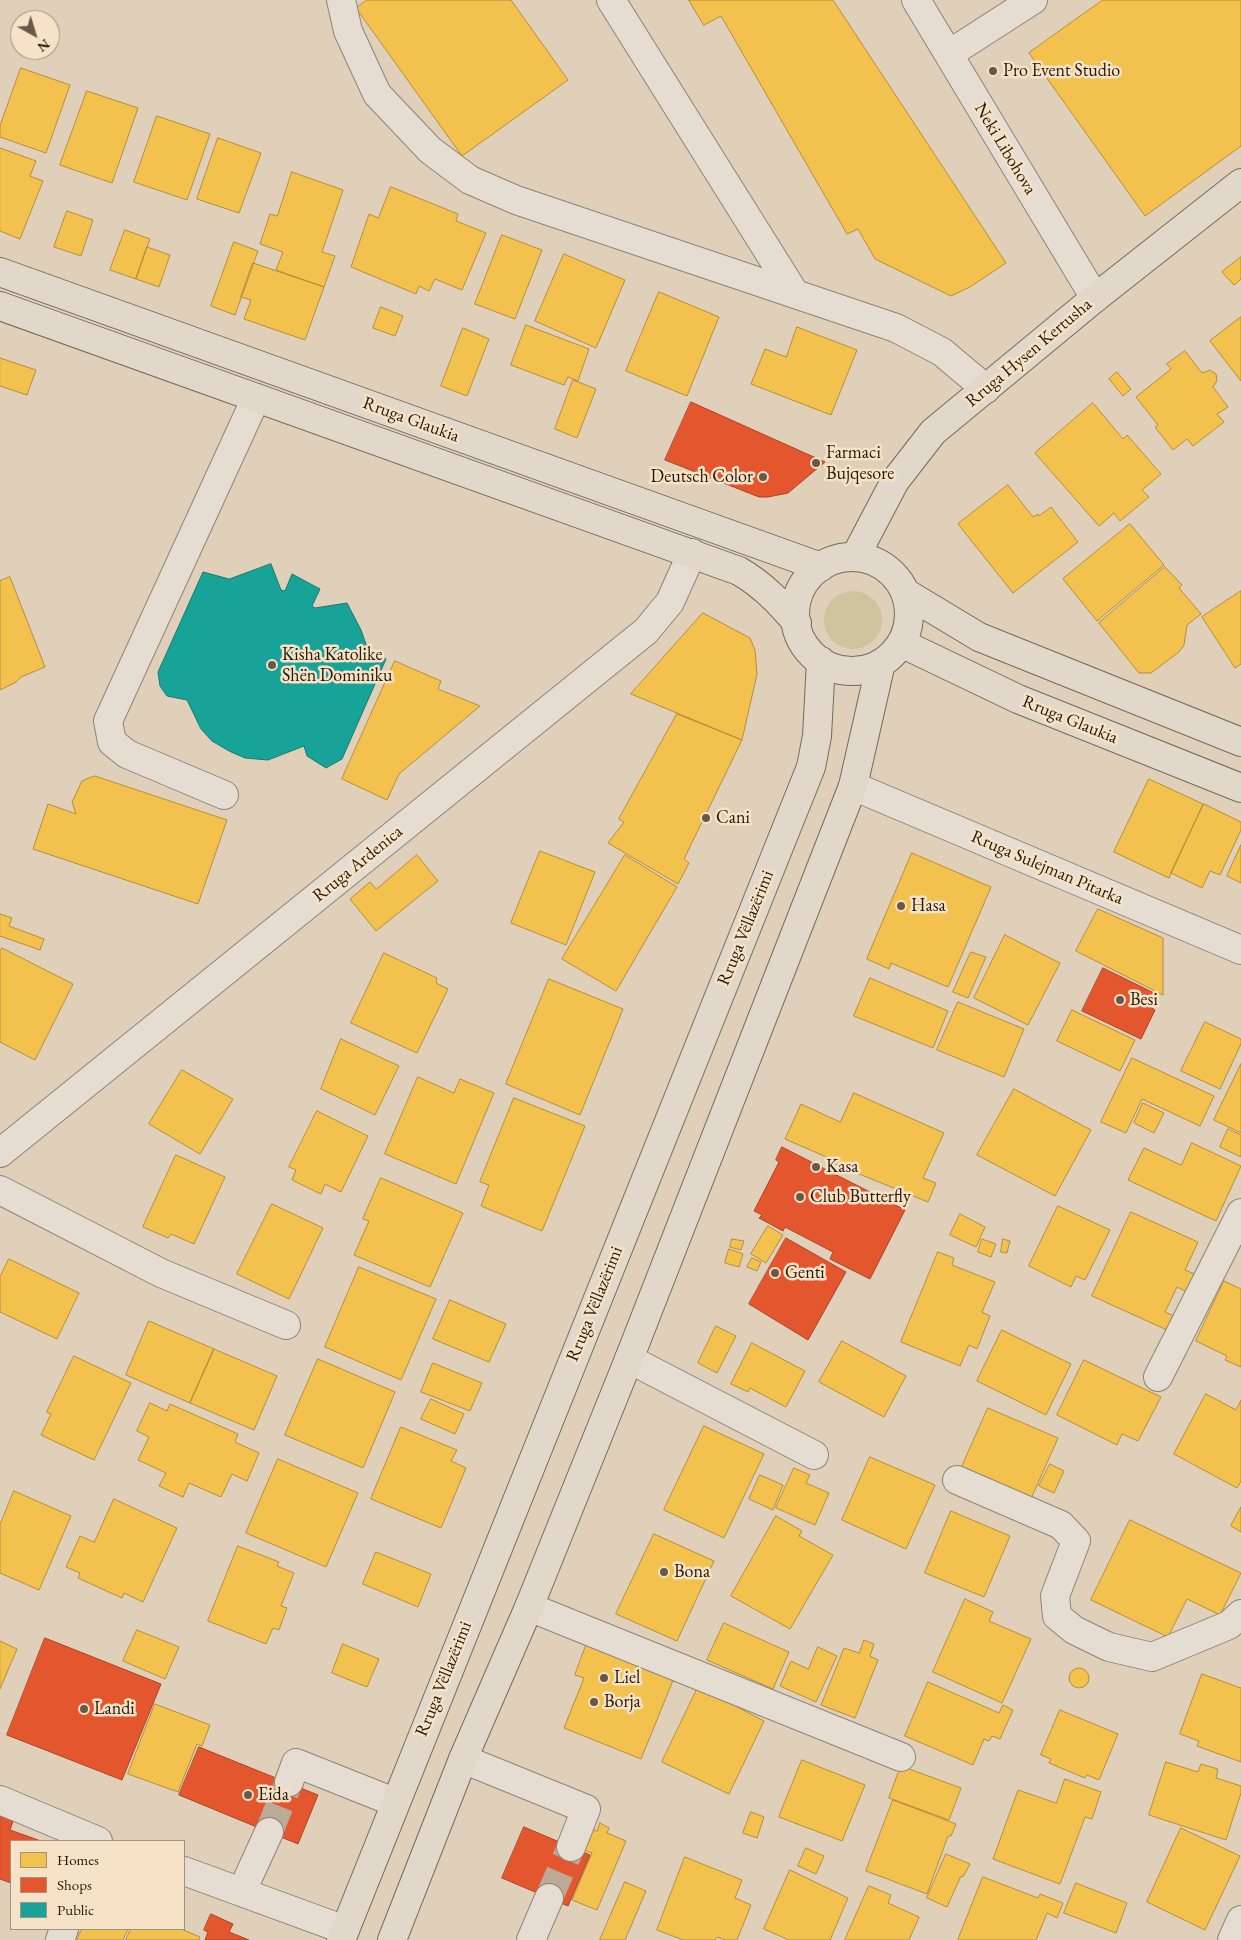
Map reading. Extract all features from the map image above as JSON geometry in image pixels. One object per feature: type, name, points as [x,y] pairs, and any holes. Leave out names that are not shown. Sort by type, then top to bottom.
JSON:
[{"type":"main road","name":"Rruga Hysen Kertusha","points":[[855,557],[895,481],[933,432],[1095,298],[1241,183]]},
{"type":"main road","name":"Rruga Glaukia","points":[[0,272],[821,567]]},
{"type":"main road","name":"Rruga Glaukia","points":[[0,306],[738,571],[758,582],[797,623]]},
{"type":"main road","points":[[906,593],[909,624],[902,643],[893,654],[881,663],[863,670],[845,671],[813,656],[802,641],[795,612],[800,592],[806,582],[821,567],[837,560],[855,557],[871,561],[885,568],[897,579],[906,593],[979,637],[1241,742]]},
{"type":"main road","name":"Rruga Glaukia","points":[[902,643],[1018,699],[1241,788]]},
{"type":"main road","name":"Rruga Vëllazërimi","points":[[343,1935],[394,1802],[811,768],[817,736],[821,661]]},
{"type":"main road","points":[[392,1940],[463,1759],[529,1607],[628,1359],[852,786],[881,663]]},
{"type":"street","points":[[341,0],[348,31],[377,94],[430,150],[470,180],[516,200],[896,328],[923,340],[942,352],[986,389]]},
{"type":"street","points":[[611,0],[795,294]]},
{"type":"street","name":"Neki Libohova","points":[[916,0],[1095,298]]},
{"type":"street","points":[[949,54],[1032,0]]},
{"type":"street","points":[[224,795],[127,754],[112,742],[108,721],[256,398]]},
{"type":"street","name":"Rruga Ardenica","points":[[0,1153],[646,631],[670,602],[692,553]]},
{"type":"street","name":"Rruga Sulejman Pitarka","points":[[852,786],[1241,950]]},
{"type":"street","points":[[0,1190],[161,1273],[286,1325]]},
{"type":"street","points":[[1158,1377],[1241,1213]]},
{"type":"street","points":[[628,1359],[814,1455]]},
{"type":"street","points":[[957,1480],[1061,1525],[1076,1540],[1055,1596],[1057,1616],[1074,1630],[1109,1647],[1152,1657],[1229,1624],[1241,1614]]},
{"type":"street","points":[[529,1607],[900,1756]]},
{"type":"street","points":[[463,1759],[586,1809],[571,1847]]},
{"type":"street","points":[[289,1782],[296,1763],[394,1802]]},
{"type":"street","points":[[0,1800],[96,1840]]},
{"type":"street","points":[[242,1891],[269,1832]]},
{"type":"street","points":[[185,1871],[242,1891],[343,1935]]},
{"type":"street","points":[[531,1940],[549,1898]]},
{"type":"street","points":[[1232,1940],[1241,1920]]},
{"type":"shaded area","points":[[853,591],[864,593],[877,604],[882,620],[880,631],[869,644],[853,649],[842,647],[829,636],[824,620],[826,609],[837,596]]},
{"type":"building: Homes","points":[[367,0],[511,0],[568,80],[462,156],[356,8]]},
{"type":"building: Homes","points":[[689,0],[833,0],[1006,263],[970,287],[951,296],[875,259],[858,229],[847,234],[721,16],[704,25]]},
{"type":"building: Homes","points":[[1103,0],[1241,0],[1241,146],[1145,216],[1029,53]]},
{"type":"building: Homes","points":[[21,68],[70,85],[46,153],[0,137],[0,126]]},
{"type":"building: Homes","points":[[87,91],[138,108],[112,183],[60,165]]},
{"type":"building: Homes","points":[[157,116],[210,134],[187,200],[134,182]]},
{"type":"building: Homes","points":[[218,138],[261,153],[239,213],[197,199]]},
{"type":"building: Homes","points":[[0,148],[36,161],[30,176],[43,181],[20,239],[0,231]]},
{"type":"building: Homes","points":[[292,172],[343,190],[322,252],[335,256],[324,287],[276,270],[283,252],[260,244],[270,214],[277,216]]},
{"type":"building: Homes","points":[[391,187],[458,214],[456,221],[486,233],[462,290],[435,279],[429,291],[419,286],[416,294],[351,267],[369,214],[378,218]]},
{"type":"building: Homes","points":[[67,211],[93,220],[81,256],[54,247]]},
{"type":"building: Homes","points":[[125,230],[150,239],[136,279],[110,270]]},
{"type":"building: Homes","points":[[502,235],[542,250],[515,319],[475,304]]},
{"type":"building: Homes","points":[[234,242],[258,251],[235,315],[211,306]]},
{"type":"building: Homes","points":[[147,247],[170,255],[159,287],[136,279]]},
{"type":"building: Homes","points":[[564,254],[625,280],[596,348],[535,321]]},
{"type":"building: Homes","points":[[1241,257],[1241,279],[1234,285],[1222,272]]},
{"type":"building: Homes","points":[[253,263],[324,287],[305,340],[244,319],[251,300],[241,297]]},
{"type":"building: Homes","points":[[659,292],[719,317],[687,396],[626,371]]},
{"type":"building: Homes","points":[[381,307],[403,316],[395,336],[373,328]]},
{"type":"building: Homes","points":[[1241,317],[1241,381],[1210,341]]},
{"type":"building: Homes","points":[[526,325],[589,349],[578,381],[568,377],[564,385],[511,365]]},
{"type":"building: Homes","points":[[797,327],[857,350],[831,415],[751,384],[765,349],[786,357]]},
{"type":"building: Homes","points":[[463,328],[489,339],[467,396],[441,386]]},
{"type":"building: Homes","points":[[1185,351],[1202,373],[1210,370],[1216,374],[1217,381],[1213,387],[1228,407],[1217,414],[1224,422],[1193,446],[1187,439],[1173,450],[1155,427],[1158,425],[1136,397],[1171,369],[1167,364]]},
{"type":"building: Homes","points":[[0,358],[36,370],[27,395],[0,386]]},
{"type":"building: Homes","points":[[1117,372],[1131,389],[1123,396],[1109,379]]},
{"type":"building: Homes","points":[[573,380],[596,389],[577,438],[555,429]]},
{"type":"building: Homes","points":[[1093,403],[1123,439],[1127,435],[1161,474],[1142,490],[1149,497],[1120,521],[1114,513],[1099,526],[1035,453]]},
{"type":"building: Homes","points":[[1008,485],[1033,517],[1038,514],[1039,516],[1051,507],[1078,542],[1013,593],[958,524]]},
{"type":"building: Homes","points":[[1130,524],[1164,565],[1097,621],[1063,579]]},
{"type":"building: Homes","points":[[1165,567],[1182,585],[1179,588],[1201,614],[1187,625],[1184,645],[1179,652],[1151,673],[1139,673],[1099,623]]},
{"type":"building: Homes","points":[[10,577],[45,667],[21,677],[16,682],[0,690],[0,581]]},
{"type":"building: Homes","points":[[1241,591],[1241,664],[1235,668],[1202,617]]},
{"type":"building: Homes","points":[[703,613],[750,638],[755,650],[757,674],[742,740],[631,694]]},
{"type":"building: Homes","points":[[395,661],[441,681],[438,689],[480,706],[399,774],[387,800],[342,779]]},
{"type":"building: Homes","points":[[677,714],[742,740],[684,859],[689,863],[678,884],[608,843],[624,822],[619,819]]},
{"type":"building: Homes","points":[[95,776],[227,820],[198,904],[33,849],[48,804],[76,814],[72,802],[82,781]]},
{"type":"building: Homes","points":[[1149,779],[1203,804],[1169,878],[1114,852]]},
{"type":"building: Homes","points":[[1204,804],[1241,822],[1241,830],[1220,875],[1210,871],[1202,888],[1171,873]]},
{"type":"building: Homes","points":[[1241,845],[1241,883],[1227,876]]},
{"type":"building: Homes","points":[[540,851],[595,872],[566,945],[511,923]]},
{"type":"building: Homes","points":[[912,853],[991,887],[948,987],[891,963],[889,969],[867,959]]},
{"type":"building: Homes","points":[[417,855],[438,881],[376,931],[350,899],[370,882],[376,889]]},
{"type":"building: Homes","points":[[625,855],[677,887],[616,991],[562,959]]},
{"type":"building: Homes","points":[[1098,909],[1163,938],[1163,995],[1076,951]]},
{"type":"building: Homes","points":[[0,914],[12,918],[9,926],[44,939],[40,950],[0,936]]},
{"type":"building: Homes","points":[[1005,935],[1060,963],[1028,1025],[974,998]]},
{"type":"building: Homes","points":[[2,948],[73,984],[35,1060],[0,1042],[0,952]]},
{"type":"building: Homes","points":[[971,952],[986,957],[968,998],[953,992]]},
{"type":"building: Homes","points":[[384,953],[437,978],[436,983],[448,989],[417,1053],[351,1023]]},
{"type":"building: Homes","points":[[870,978],[948,1011],[933,1048],[854,1016]]},
{"type":"building: Homes","points":[[549,979],[623,1009],[580,1115],[506,1084]]},
{"type":"building: Homes","points":[[958,1002],[1024,1029],[1004,1077],[937,1050]]},
{"type":"building: Homes","points":[[1072,1010],[1135,1040],[1120,1071],[1057,1041]]},
{"type":"building: Homes","points":[[1205,1022],[1241,1039],[1241,1044],[1220,1089],[1181,1071]]},
{"type":"building: Homes","points":[[341,1039],[399,1066],[375,1115],[321,1089]]},
{"type":"building: Homes","points":[[1132,1058],[1214,1096],[1200,1126],[1142,1099],[1126,1133],[1101,1122]]},
{"type":"building: Homes","points":[[1241,1064],[1241,1133],[1214,1120]]},
{"type":"building: Homes","points":[[182,1070],[233,1099],[200,1154],[149,1124]]},
{"type":"building: Homes","points":[[418,1077],[454,1093],[460,1079],[494,1093],[456,1184],[385,1154]]},
{"type":"building: Homes","points":[[1014,1089],[1091,1130],[1055,1196],[977,1155]]},
{"type":"building: Homes","points":[[854,1093],[944,1133],[923,1178],[936,1183],[928,1202],[830,1162],[831,1159],[785,1139],[801,1104],[840,1122]]},
{"type":"building: Homes","points":[[514,1098],[585,1126],[542,1231],[481,1206],[489,1185],[480,1182]]},
{"type":"building: Homes","points":[[1143,1103],[1164,1113],[1154,1133],[1134,1123]]},
{"type":"building: Homes","points":[[317,1111],[368,1136],[341,1192],[325,1184],[321,1194],[292,1180],[296,1170],[289,1167]]},
{"type":"building: Homes","points":[[1228,1129],[1241,1135],[1241,1157],[1220,1147]]},
{"type":"building: Homes","points":[[1192,1143],[1241,1166],[1216,1221],[1128,1180],[1144,1148],[1181,1165]]},
{"type":"building: Homes","points":[[176,1155],[225,1177],[194,1244],[171,1234],[168,1238],[143,1227]]},
{"type":"building: Homes","points":[[381,1178],[463,1213],[430,1287],[354,1255],[369,1221],[363,1219]]},
{"type":"building: Homes","points":[[272,1204],[323,1228],[289,1299],[237,1274]]},
{"type":"building: Homes","points":[[1058,1206],[1110,1230],[1085,1280],[1076,1276],[1071,1287],[1029,1266]]},
{"type":"building: Homes","points":[[1131,1212],[1198,1242],[1185,1270],[1200,1276],[1191,1294],[1177,1287],[1165,1312],[1174,1316],[1167,1330],[1092,1296]]},
{"type":"building: Homes","points":[[960,1214],[985,1227],[976,1247],[950,1235]]},
{"type":"building: Homes","points":[[768,1226],[783,1235],[766,1263],[751,1254]]},
{"type":"building: Homes","points":[[732,1239],[744,1241],[741,1250],[730,1247]]},
{"type":"building: Homes","points":[[982,1239],[996,1244],[991,1257],[978,1252]]},
{"type":"building: Homes","points":[[1003,1239],[1010,1241],[1007,1253],[1001,1252]]},
{"type":"building: Homes","points":[[729,1249],[743,1254],[739,1267],[725,1263]]},
{"type":"building: Homes","points":[[938,1252],[954,1258],[952,1265],[995,1282],[982,1312],[990,1316],[977,1349],[969,1345],[960,1366],[901,1342]]},
{"type":"building: Homes","points":[[752,1258],[761,1262],[757,1271],[747,1267]]},
{"type":"building: Homes","points":[[9,1259],[79,1293],[57,1339],[0,1312],[0,1277]]},
{"type":"building: Homes","points":[[359,1267],[436,1299],[401,1380],[325,1347]]},
{"type":"building: Homes","points":[[1224,1281],[1241,1289],[1241,1367],[1225,1360],[1227,1356],[1196,1341]]},
{"type":"building: Homes","points":[[450,1300],[506,1324],[489,1362],[433,1339]]},
{"type":"building: Homes","points":[[149,1321],[214,1349],[190,1403],[126,1375]]},
{"type":"building: Homes","points":[[716,1326],[736,1336],[717,1373],[698,1363]]},
{"type":"building: Homes","points":[[1002,1330],[1071,1364],[1046,1415],[977,1381]]},
{"type":"building: Homes","points":[[842,1341],[906,1376],[884,1417],[819,1382]]},
{"type":"building: Homes","points":[[752,1343],[805,1371],[786,1407],[750,1388],[748,1392],[731,1384]]},
{"type":"building: Homes","points":[[214,1349],[277,1376],[254,1430],[190,1403]]},
{"type":"building: Homes","points":[[74,1356],[131,1383],[94,1460],[41,1435],[51,1414],[47,1412]]},
{"type":"building: Homes","points":[[318,1359],[395,1392],[363,1468],[285,1435]]},
{"type":"building: Homes","points":[[1084,1360],[1161,1397],[1138,1441],[1122,1434],[1117,1445],[1057,1415]]},
{"type":"building: Homes","points":[[433,1363],[482,1383],[470,1411],[421,1392]]},
{"type":"building: Homes","points":[[1206,1394],[1236,1410],[1241,1400],[1241,1481],[1237,1488],[1174,1454]]},
{"type":"building: Homes","points":[[431,1399],[464,1414],[455,1434],[421,1419]]},
{"type":"building: Homes","points":[[150,1403],[167,1411],[170,1404],[238,1434],[235,1442],[259,1453],[247,1481],[232,1474],[221,1497],[189,1483],[183,1497],[159,1486],[166,1473],[138,1460],[149,1437],[137,1431]]},
{"type":"building: Homes","points":[[988,1408],[1058,1438],[1030,1501],[960,1471]]},
{"type":"building: Homes","points":[[704,1426],[764,1454],[724,1538],[664,1510]]},
{"type":"building: Homes","points":[[401,1427],[457,1450],[451,1461],[466,1468],[441,1528],[371,1499]]},
{"type":"building: Homes","points":[[870,1457],[935,1485],[906,1549],[842,1520]]},
{"type":"building: Homes","points":[[278,1459],[358,1493],[326,1567],[246,1533]]},
{"type":"building: Homes","points":[[1050,1464],[1064,1471],[1054,1493],[1039,1486]]},
{"type":"building: Homes","points":[[794,1468],[810,1475],[806,1483],[829,1493],[815,1525],[776,1508]]},
{"type":"building: Homes","points":[[760,1475],[783,1485],[773,1510],[749,1499]]},
{"type":"building: Homes","points":[[14,1491],[71,1516],[39,1590],[0,1573],[0,1525]]},
{"type":"building: Homes","points":[[114,1499],[177,1528],[143,1602],[124,1593],[122,1598],[78,1578],[80,1573],[66,1567],[80,1536],[94,1542]]},
{"type":"building: Homes","points":[[1241,1507],[1241,1532],[1231,1526]]},
{"type":"building: Homes","points":[[951,1511],[1010,1536],[984,1597],[925,1573]]},
{"type":"building: Homes","points":[[776,1516],[802,1531],[799,1536],[833,1555],[790,1629],[731,1596]]},
{"type":"building: Homes","points":[[1130,1520],[1241,1573],[1220,1615],[1187,1599],[1168,1637],[1091,1600]]},
{"type":"building: Homes","points":[[654,1534],[714,1561],[677,1641],[616,1614]]},
{"type":"building: Homes","points":[[238,1546],[279,1562],[277,1566],[294,1573],[281,1606],[287,1608],[279,1630],[273,1628],[266,1644],[208,1621]]},
{"type":"building: Homes","points":[[376,1552],[431,1574],[418,1607],[363,1584]]},
{"type":"building: Homes","points":[[965,1599],[993,1612],[989,1621],[1031,1639],[1002,1703],[933,1672]]},
{"type":"building: Homes","points":[[724,1623],[789,1652],[773,1689],[707,1660]]},
{"type":"building: Homes","points":[[137,1630],[179,1647],[165,1679],[123,1661]]},
{"type":"building: Homes","points":[[864,1640],[874,1644],[870,1656],[878,1660],[855,1718],[821,1705],[844,1648],[859,1653]]},
{"type":"building: Homes","points":[[0,1641],[17,1649],[0,1689]]},
{"type":"building: Homes","points":[[587,1643],[674,1678],[641,1759],[564,1728],[584,1678],[575,1675]]},
{"type":"building: Homes","points":[[343,1644],[379,1659],[367,1687],[332,1673]]},
{"type":"building: Homes","points":[[818,1647],[837,1656],[816,1702],[780,1686],[791,1661],[808,1669]]},
{"type":"building: Homes","points":[[1079,1668],[1086,1671],[1089,1678],[1086,1685],[1079,1688],[1072,1685],[1069,1678],[1072,1671]]},
{"type":"building: Homes","points":[[1202,1674],[1241,1688],[1241,1762],[1197,1746],[1199,1741],[1180,1734]]},
{"type":"building: Homes","points":[[701,1681],[740,1700],[737,1707],[764,1721],[729,1794],[662,1762]]},
{"type":"building: Homes","points":[[928,1682],[999,1713],[1003,1705],[1013,1710],[1000,1739],[992,1736],[989,1741],[984,1739],[973,1765],[905,1736]]},
{"type":"building: Homes","points":[[155,1704],[210,1725],[202,1746],[197,1744],[178,1792],[128,1774]]},
{"type":"building: Homes","points":[[1060,1710],[1118,1734],[1099,1780],[1087,1775],[1085,1778],[1049,1763],[1051,1759],[1041,1755]]},
{"type":"building: Homes","points":[[802,1760],[865,1785],[842,1841],[779,1817]]},
{"type":"building: Homes","points":[[1166,1762],[1198,1772],[1201,1764],[1218,1769],[1216,1778],[1241,1786],[1241,1793],[1226,1840],[1149,1815]]},
{"type":"building: Homes","points":[[901,1766],[961,1788],[949,1820],[889,1798]]},
{"type":"building: Homes","points":[[1065,1779],[1101,1792],[1092,1819],[1085,1817],[1060,1884],[993,1859],[1018,1790],[1056,1803]]},
{"type":"building: Homes","points":[[893,1800],[956,1824],[951,1836],[948,1836],[927,1894],[866,1871]]},
{"type":"building: Homes","points":[[751,1812],[764,1817],[757,1838],[743,1833]]},
{"type":"building: Homes","points":[[600,1823],[609,1828],[607,1833],[626,1841],[597,1910],[572,1900],[592,1853],[576,1847],[585,1827],[597,1831]]},
{"type":"building: Homes","points":[[1181,1828],[1240,1856],[1205,1930],[1147,1902]]},
{"type":"building: Homes","points":[[806,1848],[824,1856],[816,1874],[798,1866]]},
{"type":"building: Homes","points":[[946,1854],[970,1864],[963,1877],[961,1876],[947,1907],[927,1898]]},
{"type":"building: Homes","points":[[685,1857],[742,1880],[735,1898],[751,1905],[737,1940],[725,1940],[717,1937],[715,1940],[683,1940],[657,1930]]},
{"type":"building: Homes","points":[[790,1870],[848,1898],[830,1940],[789,1940],[764,1929]]},
{"type":"building: Homes","points":[[983,1877],[1038,1898],[1040,1894],[1063,1903],[1057,1918],[1047,1913],[1036,1940],[958,1940]]},
{"type":"building: Homes","points":[[625,1882],[646,1891],[625,1940],[600,1940]]},
{"type":"building: Homes","points":[[1076,1883],[1127,1903],[1116,1933],[1064,1913]]},
{"type":"building: Homes","points":[[869,1886],[891,1895],[888,1903],[919,1917],[909,1940],[845,1940]]},
{"type":"building: Homes","points":[[82,1930],[128,1930],[123,1940],[77,1940]]},
{"type":"building: Homes","points":[[131,1930],[183,1930],[200,1937],[199,1940],[126,1940]]},
{"type":"building: Shops","points":[[691,402],[825,462],[788,493],[759,497],[665,460]]},
{"type":"building: Shops","name":"Besi","points":[[1103,968],[1156,994],[1150,1007],[1155,1010],[1141,1039],[1082,1011]]},
{"type":"building: Shops","points":[[782,1147],[905,1210],[870,1279],[830,1259],[833,1252],[785,1227],[783,1231],[759,1218],[762,1215],[754,1211],[779,1162],[776,1160]]},
{"type":"building: Shops","points":[[786,1238],[846,1272],[808,1340],[749,1304]]},
{"type":"building: Shops","name":"Landi","points":[[45,1638],[161,1684],[122,1780],[7,1735]]},
{"type":"building: Shops","name":"Eida","points":[[199,1747],[318,1795],[298,1844],[179,1795]]},
{"type":"building: Shops","points":[[0,1816],[13,1821],[10,1830],[38,1840],[10,1840],[10,1883],[0,1879]]},
{"type":"building: Shops","points":[[524,1827],[590,1855],[568,1906],[502,1878]]},
{"type":"building: Shops","points":[[211,1914],[233,1924],[229,1932],[249,1940],[205,1940],[208,1932],[204,1930]]},
{"type":"building: Public","name":"Kisha Katolike Shën Dominiku","points":[[271,564],[281,590],[285,591],[292,574],[320,589],[312,606],[315,608],[347,603],[361,630],[368,650],[386,659],[342,759],[326,768],[307,756],[304,746],[268,760],[245,758],[229,751],[212,741],[201,729],[187,700],[167,696],[160,686],[158,672],[203,572],[229,579]]},
{"type":"tunnel","points":[[269,1832],[289,1782]]},
{"type":"tunnel","points":[[549,1898],[571,1847]]},
{"type":"place","name":"Pro Event Studio","points":[[993,71]]},
{"type":"place","name":"Farmaci Bujqesore","points":[[816,463]]},
{"type":"place","name":"Deutsch Color","points":[[763,477]]},
{"type":"place","name":"Kisha Katolike Shën Dominiku","points":[[272,665]]},
{"type":"place","name":"Cani","points":[[706,818]]},
{"type":"place","name":"Hasa","points":[[901,906]]},
{"type":"place","name":"Besi","points":[[1120,1000]]},
{"type":"place","name":"Kasa","points":[[816,1167]]},
{"type":"place","name":"Club Butterfly","points":[[800,1197]]},
{"type":"place","name":"Genti","points":[[775,1273]]},
{"type":"place","name":"Bona","points":[[664,1572]]},
{"type":"place","name":"Liel","points":[[604,1678]]},
{"type":"place","name":"Borja","points":[[594,1702]]},
{"type":"place","name":"Landi","points":[[84,1709]]},
{"type":"place","name":"Eida","points":[[248,1795]]}]
